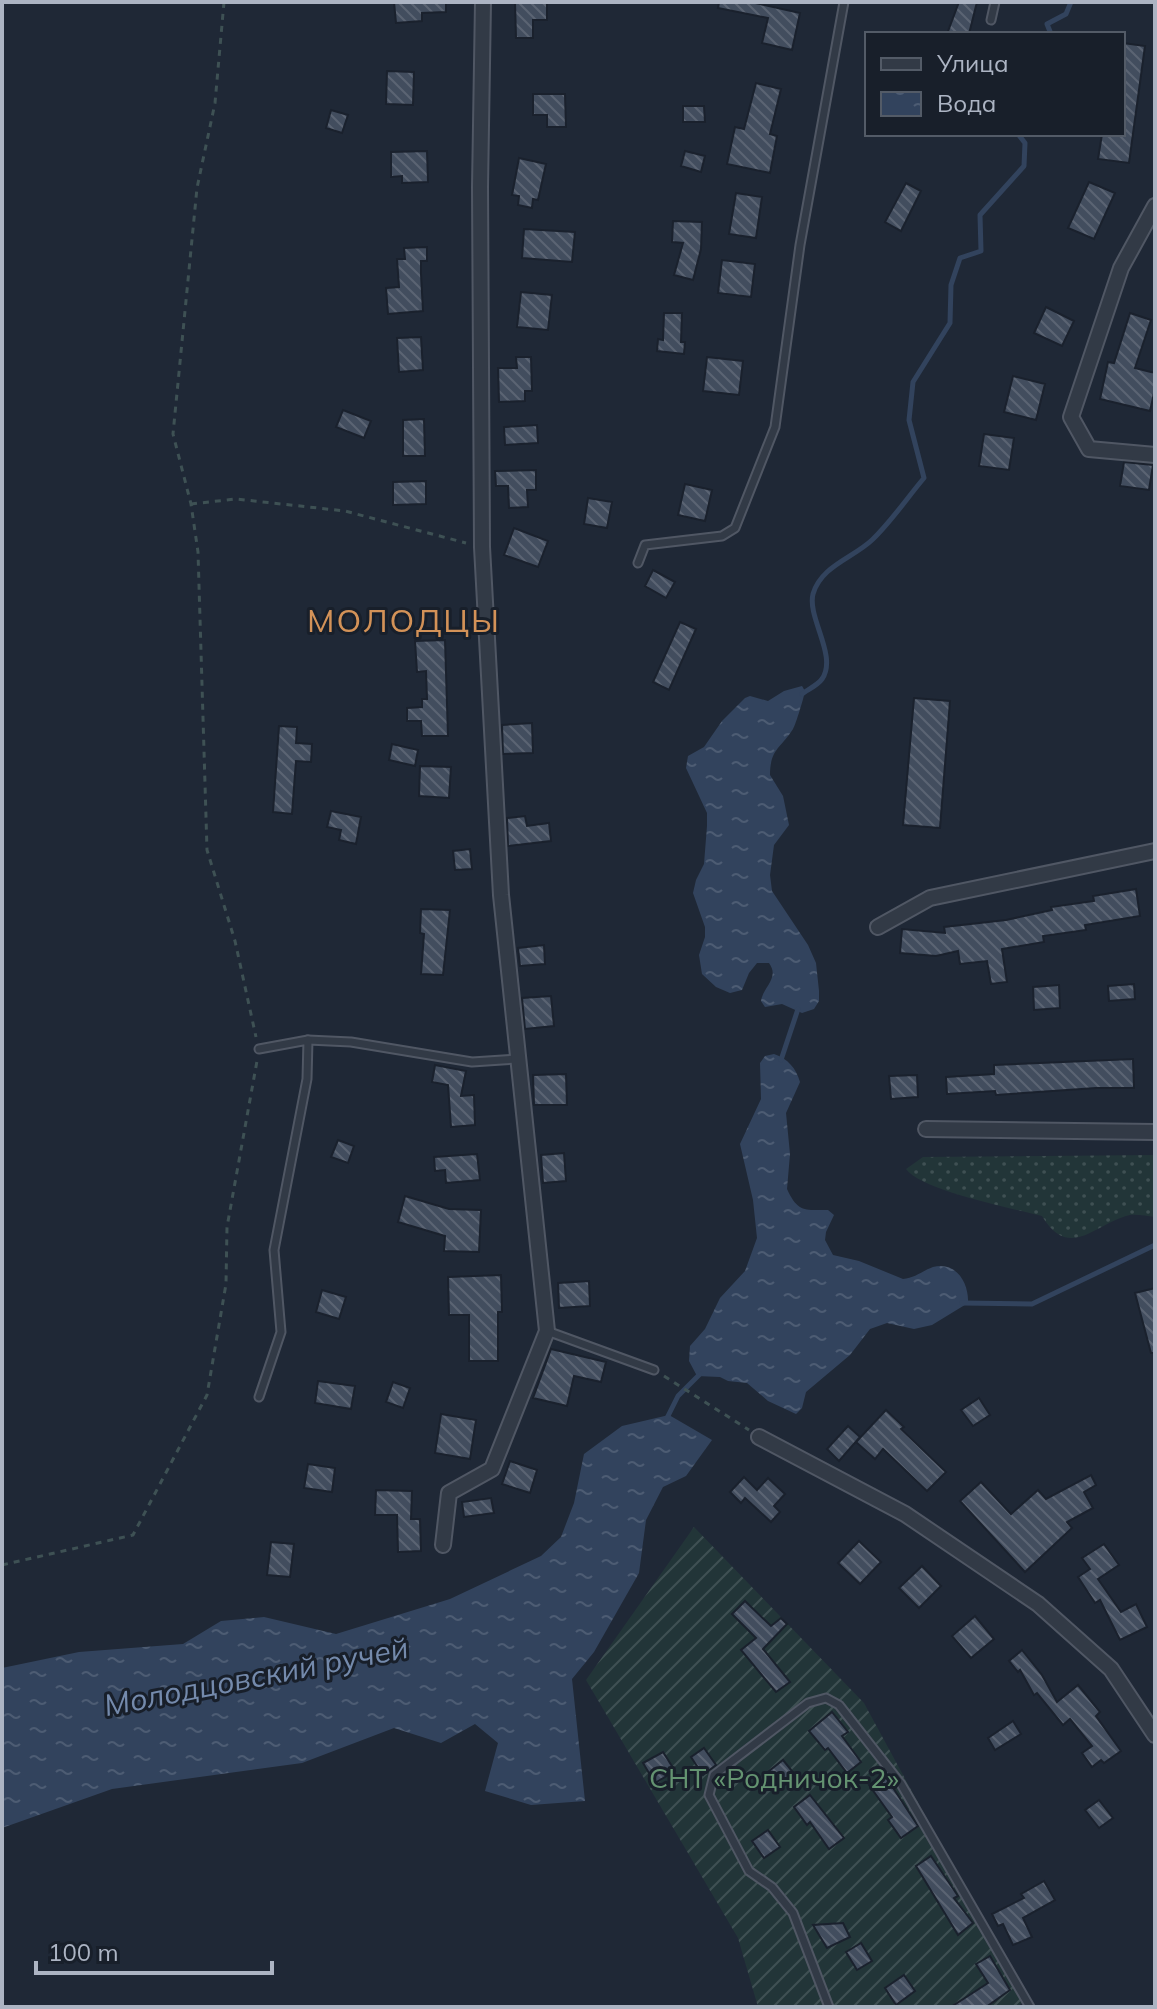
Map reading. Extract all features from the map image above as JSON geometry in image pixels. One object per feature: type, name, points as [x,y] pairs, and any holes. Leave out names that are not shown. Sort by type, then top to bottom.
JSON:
[{"type":"street","points":[[443,1545],[449,1493],[492,1469],[547,1331],[501,895],[482,547],[480,187],[483,2]]},
{"type":"street","points":[[1155,206],[1121,268],[1071,417],[1089,449],[1155,455]]},
{"type":"street","points":[[878,927],[930,898],[1155,851]]},
{"type":"street","points":[[926,1129],[1155,1132]]},
{"type":"street","points":[[759,1437],[905,1514],[1038,1604],[1111,1669],[1155,1735]]},
{"type":"lane","points":[[638,563],[645,545],[722,536],[735,528],[775,427],[800,245],[844,2]]},
{"type":"lane","points":[[991,20],[995,2]]},
{"type":"lane","points":[[259,1049],[308,1040],[351,1042],[472,1062],[517,1059]]},
{"type":"lane","points":[[259,1397],[281,1332],[274,1250],[307,1079],[308,1040]]},
{"type":"lane","points":[[547,1331],[654,1370]]},
{"type":"lane","points":[[829,2007],[793,1913],[772,1887],[749,1871],[709,1795],[714,1775],[808,1703],[826,1698],[839,1705],[901,1784],[1028,2004],[1016,2007]]},
{"type":"path","points":[[2,1565],[133,1535],[207,1395],[226,1284],[227,1227],[259,1049],[235,941],[207,850],[198,552],[191,504],[173,434],[197,188],[215,103],[224,2]]},
{"type":"path","points":[[191,504],[236,499],[345,511],[482,547]]},
{"type":"path","points":[[675,1383],[759,1437]]},
{"type":"green space","points":[[1155,1155],[1155,1217],[1130,1215],[1073,1238],[1052,1229],[1042,1216],[948,1191],[915,1177],[906,1169],[923,1157]]},
{"type":"green space","name":"СНТ «Родничок-2»","points":[[694,1527],[864,1703],[1025,2000],[1017,2007],[758,2007],[738,1938],[586,1680]]},
{"type":"water","points":[[802,686],[805,691],[794,726],[774,754],[770,766],[770,775],[783,796],[789,825],[774,845],[770,875],[772,891],[808,945],[816,963],[819,1001],[814,1009],[802,1013],[782,1004],[765,1007],[761,1001],[772,978],[769,963],[757,963],[742,990],[730,993],[716,987],[702,974],[699,955],[705,927],[693,893],[704,864],[707,813],[686,768],[688,756],[704,747],[722,721],[745,698],[750,696],[768,701],[784,691]]},
{"type":"water","points":[[774,1054],[791,1065],[800,1082],[786,1113],[790,1154],[787,1189],[799,1206],[808,1210],[828,1210],[834,1215],[825,1240],[833,1255],[859,1261],[903,1279],[933,1267],[949,1267],[964,1282],[968,1296],[968,1303],[932,1325],[914,1329],[887,1323],[870,1329],[850,1355],[806,1392],[802,1408],[796,1414],[768,1401],[747,1383],[697,1376],[689,1361],[690,1346],[705,1329],[720,1298],[745,1271],[757,1238],[753,1200],[740,1144],[761,1099],[760,1063],[765,1056]]},
{"type":"water","points":[[669,1415],[712,1440],[686,1476],[663,1487],[646,1520],[639,1573],[594,1652],[572,1679],[585,1801],[531,1805],[485,1791],[498,1743],[475,1724],[441,1743],[394,1728],[302,1763],[112,1789],[2,1828],[2,1668],[79,1652],[183,1644],[221,1621],[264,1617],[336,1634],[450,1599],[541,1556],[561,1537],[574,1503],[584,1454],[622,1426]]},
{"type":"building","points":[[394,2],[446,2],[446,12],[422,13],[422,21],[396,23]]},
{"type":"building","points":[[515,2],[547,2],[547,20],[533,20],[533,38],[516,38]]},
{"type":"building","points":[[719,2],[751,2],[800,13],[792,50],[762,43],[768,18],[718,8]]},
{"type":"building","points":[[959,2],[977,2],[970,32],[948,32]]},
{"type":"building","points":[[1125,43],[1145,46],[1129,163],[1098,159],[1102,136],[1125,136]]},
{"type":"building","points":[[387,71],[414,72],[413,105],[386,104]]},
{"type":"building","points":[[756,83],[781,89],[770,134],[777,136],[770,173],[727,164],[735,127],[744,129]]},
{"type":"building","points":[[533,94],[565,94],[566,127],[547,127],[547,115],[533,115]]},
{"type":"building","points":[[683,106],[704,106],[705,122],[683,122]]},
{"type":"building","points":[[331,110],[348,115],[342,133],[326,128]]},
{"type":"building","points":[[427,151],[428,182],[402,183],[402,176],[391,177],[391,152]]},
{"type":"building","points":[[685,151],[705,156],[701,172],[681,166]]},
{"type":"building","points":[[519,158],[546,164],[538,200],[533,199],[532,208],[518,205],[519,196],[512,195]]},
{"type":"building","points":[[1089,182],[1115,193],[1094,239],[1068,228]]},
{"type":"building","points":[[906,183],[921,191],[901,231],[885,222]]},
{"type":"building","points":[[736,193],[762,197],[756,238],[729,234]]},
{"type":"building","points":[[673,221],[702,222],[701,249],[693,280],[674,275],[683,243],[672,242]]},
{"type":"building","points":[[524,229],[575,232],[572,262],[522,258]]},
{"type":"building","points":[[427,247],[427,261],[421,261],[423,311],[388,314],[386,288],[399,287],[397,259],[405,259],[404,248]]},
{"type":"building","points":[[722,260],[755,264],[751,297],[718,293]]},
{"type":"building","points":[[521,292],[552,295],[548,330],[517,327]]},
{"type":"building","points":[[1046,307],[1074,321],[1062,346],[1034,333]]},
{"type":"building","points":[[664,313],[682,313],[681,342],[685,342],[684,354],[657,351],[658,339],[663,340]]},
{"type":"building","points":[[1130,313],[1151,320],[1135,368],[1155,373],[1150,411],[1100,399],[1108,362],[1114,363]]},
{"type":"building","points":[[421,337],[423,370],[399,372],[397,338]]},
{"type":"building","points":[[516,357],[531,357],[532,391],[525,391],[525,401],[499,402],[498,368],[517,368]]},
{"type":"building","points":[[707,357],[743,361],[739,395],[703,391]]},
{"type":"building","points":[[1013,376],[1045,384],[1036,420],[1004,412]]},
{"type":"building","points":[[343,410],[371,421],[364,438],[336,427]]},
{"type":"building","points":[[424,419],[425,456],[403,456],[403,420]]},
{"type":"building","points":[[537,425],[538,443],[505,445],[504,427]]},
{"type":"building","points":[[984,434],[1014,438],[1009,470],[979,466]]},
{"type":"building","points":[[1124,462],[1153,465],[1149,490],[1120,486]]},
{"type":"building","points":[[536,470],[536,490],[527,490],[528,507],[509,508],[508,486],[496,486],[495,471]]},
{"type":"building","points":[[426,481],[426,504],[393,505],[393,482]]},
{"type":"building","points":[[685,484],[712,490],[705,521],[678,515]]},
{"type":"building","points":[[588,498],[612,502],[607,528],[584,524]]},
{"type":"building","points":[[514,528],[548,541],[538,567],[504,555]]},
{"type":"building","points":[[653,570],[675,582],[666,598],[645,586]]},
{"type":"building","points":[[680,622],[696,629],[669,690],[653,682]]},
{"type":"building","points":[[445,640],[448,736],[422,736],[421,721],[407,721],[407,708],[422,707],[422,699],[427,699],[426,671],[417,672],[415,641]]},
{"type":"building","points":[[914,698],[950,701],[940,828],[903,825]]},
{"type":"building","points":[[532,723],[533,753],[503,754],[502,725]]},
{"type":"building","points":[[279,726],[297,727],[296,743],[312,744],[311,762],[296,761],[292,814],[273,812]]},
{"type":"building","points":[[392,744],[418,750],[415,766],[389,760]]},
{"type":"building","points":[[420,766],[451,767],[449,798],[419,796]]},
{"type":"building","points":[[331,811],[361,817],[356,844],[339,840],[341,830],[327,827]]},
{"type":"building","points":[[525,816],[527,826],[549,823],[551,841],[508,846],[507,818]]},
{"type":"building","points":[[470,849],[472,869],[455,870],[453,851]]},
{"type":"building","points":[[1136,889],[1140,916],[1085,925],[1086,930],[1043,936],[1044,942],[1002,949],[1007,982],[991,984],[987,961],[960,964],[958,951],[936,956],[900,953],[902,929],[945,933],[944,927],[1006,920],[1052,910],[1051,907],[1094,901],[1093,896]]},
{"type":"building","points":[[421,909],[450,910],[443,975],[421,974],[424,934],[420,933]]},
{"type":"building","points":[[544,945],[545,964],[520,966],[518,948]]},
{"type":"building","points":[[1134,984],[1135,999],[1109,1001],[1108,986]]},
{"type":"building","points":[[1059,985],[1060,1008],[1034,1010],[1033,987]]},
{"type":"building","points":[[551,996],[554,1026],[525,1029],[522,998]]},
{"type":"building","points":[[1133,1059],[1134,1088],[996,1095],[995,1091],[947,1094],[946,1077],[994,1074],[994,1065]]},
{"type":"building","points":[[435,1065],[466,1071],[461,1096],[474,1095],[475,1125],[451,1127],[448,1085],[432,1082]]},
{"type":"building","points":[[566,1074],[567,1105],[534,1105],[533,1075]]},
{"type":"building","points":[[917,1075],[918,1097],[891,1099],[889,1076]]},
{"type":"building","points":[[338,1140],[354,1146],[348,1163],[331,1157]]},
{"type":"building","points":[[564,1153],[566,1181],[543,1183],[541,1155]]},
{"type":"building","points":[[477,1154],[480,1180],[446,1183],[445,1170],[435,1171],[434,1157]]},
{"type":"building","points":[[405,1196],[449,1209],[481,1210],[479,1252],[444,1251],[445,1236],[398,1222]]},
{"type":"building","points":[[501,1275],[498,1361],[469,1361],[469,1315],[449,1315],[448,1277]]},
{"type":"building","points":[[589,1281],[590,1306],[559,1308],[558,1283]]},
{"type":"building","points":[[1155,1288],[1155,1353],[1151,1353],[1135,1293]]},
{"type":"building","points":[[322,1290],[346,1297],[339,1319],[316,1312]]},
{"type":"building","points":[[551,1349],[606,1362],[601,1382],[574,1376],[567,1406],[533,1398]]},
{"type":"building","points":[[318,1381],[355,1386],[351,1409],[315,1403]]},
{"type":"building","points":[[393,1382],[410,1388],[403,1408],[386,1402]]},
{"type":"building","points":[[979,1398],[990,1415],[973,1426],[961,1410]]},
{"type":"building","points":[[886,1410],[904,1427],[901,1429],[946,1472],[927,1491],[883,1449],[875,1459],[856,1442]]},
{"type":"building","points":[[441,1414],[476,1420],[470,1459],[435,1453]]},
{"type":"building","points":[[848,1426],[860,1437],[839,1461],[827,1449]]},
{"type":"building","points":[[510,1461],[537,1470],[530,1493],[502,1484]]},
{"type":"building","points":[[308,1464],[335,1468],[332,1492],[304,1488]]},
{"type":"building","points":[[1091,1475],[1096,1485],[1084,1492],[1093,1508],[1067,1522],[1072,1528],[1025,1572],[960,1501],[981,1482],[1011,1514],[1038,1490],[1046,1499]]},
{"type":"building","points":[[744,1477],[757,1490],[768,1478],[785,1494],[774,1506],[780,1512],[771,1522],[745,1498],[741,1503],[730,1492]]},
{"type":"building","points":[[376,1490],[412,1491],[411,1519],[420,1519],[421,1551],[398,1552],[397,1515],[375,1515]]},
{"type":"building","points":[[491,1498],[494,1513],[464,1517],[462,1502]]},
{"type":"building","points":[[859,1541],[881,1562],[860,1584],[838,1563]]},
{"type":"building","points":[[271,1542],[294,1544],[290,1577],[267,1575]]},
{"type":"building","points":[[1104,1544],[1119,1565],[1098,1579],[1121,1612],[1136,1604],[1147,1627],[1120,1640],[1100,1600],[1095,1603],[1078,1577],[1090,1569],[1082,1558]]},
{"type":"building","points":[[922,1566],[941,1586],[919,1608],[899,1588]]},
{"type":"building","points":[[745,1601],[771,1626],[781,1618],[787,1624],[763,1649],[790,1682],[776,1692],[741,1650],[756,1638],[732,1614]]},
{"type":"building","points":[[975,1616],[994,1639],[971,1658],[952,1636]]},
{"type":"building","points":[[1022,1650],[1042,1675],[1057,1702],[1078,1685],[1100,1712],[1096,1716],[1121,1751],[1092,1767],[1082,1753],[1092,1746],[1070,1719],[1063,1725],[1037,1693],[1034,1695],[1020,1670],[1018,1672],[1009,1661]]},
{"type":"building","points":[[832,1712],[848,1732],[842,1736],[861,1762],[847,1773],[828,1748],[825,1750],[809,1731]]},
{"type":"building","points":[[1013,1721],[1021,1734],[995,1750],[988,1738]]},
{"type":"building","points":[[704,1748],[716,1765],[703,1775],[691,1757]]},
{"type":"building","points":[[663,1752],[675,1771],[655,1783],[643,1763]]},
{"type":"building","points":[[783,1760],[796,1776],[777,1791],[764,1775]]},
{"type":"building","points":[[884,1774],[918,1826],[901,1838],[888,1820],[892,1817],[869,1785]]},
{"type":"building","points":[[810,1795],[844,1838],[829,1849],[810,1822],[807,1825],[794,1807]]},
{"type":"building","points":[[1099,1800],[1113,1818],[1099,1828],[1085,1810]]},
{"type":"building","points":[[768,1830],[780,1847],[764,1858],[752,1841]]},
{"type":"building","points":[[931,1856],[958,1896],[954,1898],[973,1923],[958,1935],[916,1866]]},
{"type":"building","points":[[1044,1881],[1055,1900],[1023,1918],[1032,1937],[1013,1945],[1003,1924],[998,1926],[992,1914],[1024,1898],[1021,1894]]},
{"type":"building","points":[[843,1923],[850,1937],[827,1948],[813,1925]]},
{"type":"building","points":[[861,1943],[872,1961],[857,1970],[846,1952]]},
{"type":"building","points":[[990,1956],[1010,1990],[986,2007],[951,2007],[988,1983],[976,1964]]},
{"type":"building","points":[[904,1975],[915,1991],[896,2005],[885,1988]]},
{"type":"waterway","name":"Молодцовский ручей","points":[[1050,32],[1047,24],[1066,14],[1071,2]]},
{"type":"waterway","name":"Молодцовский ручей","points":[[802,694],[820,681],[826,670],[825,648],[812,604],[817,584],[830,569],[872,540],[924,478],[909,420],[913,382],[950,323],[951,285],[960,258],[981,251],[980,215],[1024,166],[1025,143],[1020,136]]},
{"type":"waterway","name":"Молодцовский ручей","points":[[781,1060],[798,1009]]},
{"type":"waterway","points":[[962,1303],[1032,1304],[1155,1245]]},
{"type":"waterway","name":"Молодцовский ручей","points":[[666,1420],[678,1396],[700,1374]]},
{"type":"district","name":"МОЛОДЦЫ","points":[[404,620]]}]
